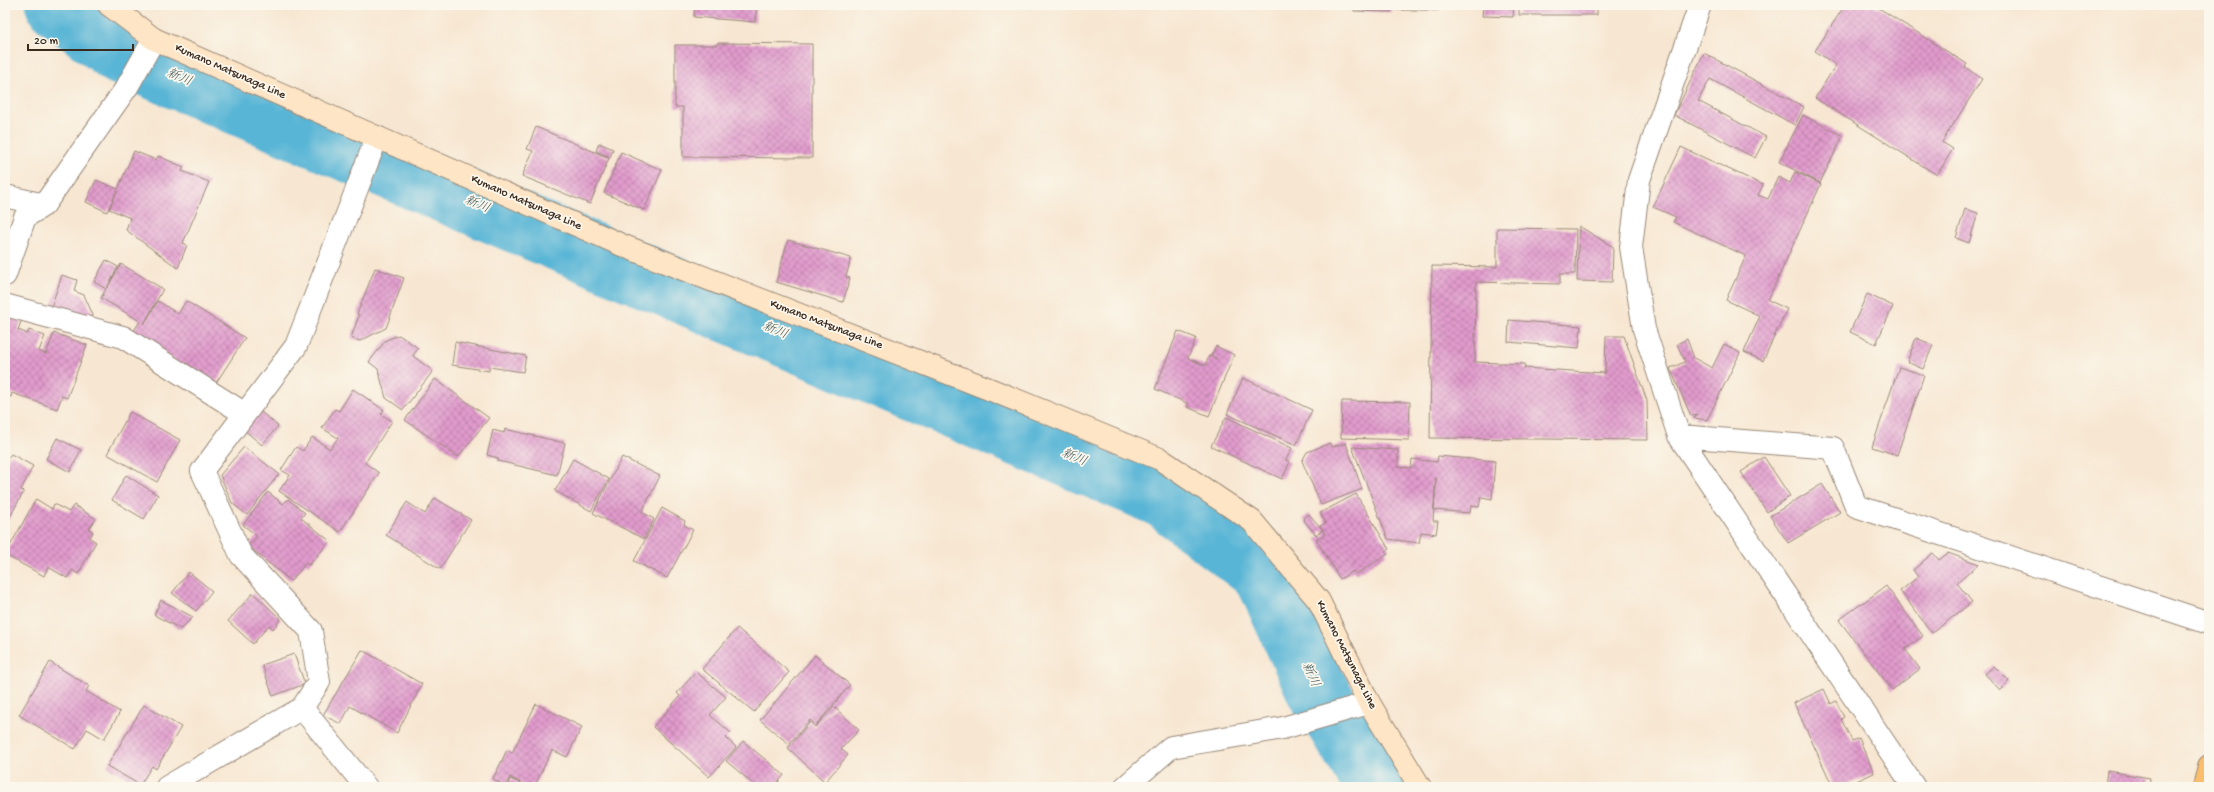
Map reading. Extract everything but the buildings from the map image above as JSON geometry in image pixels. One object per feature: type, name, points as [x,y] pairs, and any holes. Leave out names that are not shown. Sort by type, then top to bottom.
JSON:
[{"type":"main road","name":"Kumano Matsunaga Line","points":[[109,5],[150,47],[377,137],[624,246],[1160,458],[1252,521],[1319,601],[1369,703],[1420,787]]},
{"type":"main road","points":[[2204,787],[2209,766]]},
{"type":"street","points":[[1700,5],[1639,180],[1631,247],[1644,329],[1679,436],[1914,787]]},
{"type":"street","points":[[5,275],[25,217],[44,205],[127,87],[150,47]]},
{"type":"street","points":[[167,787],[302,708],[319,682],[311,631],[240,555],[202,471],[296,346],[377,137]]},
{"type":"street","points":[[5,196],[44,205]]},
{"type":"street","points":[[5,305],[123,337],[245,414]]},
{"type":"street","points":[[1679,436],[1832,448],[1856,506],[2209,623]]},
{"type":"street","points":[[1125,787],[1171,747],[1283,728],[1369,703]]},
{"type":"street","points":[[302,708],[366,787]]},
{"type":"waterway","name":"新川","points":[[57,5],[121,54],[1163,496],[1265,574],[1318,691],[1377,787]]}]
